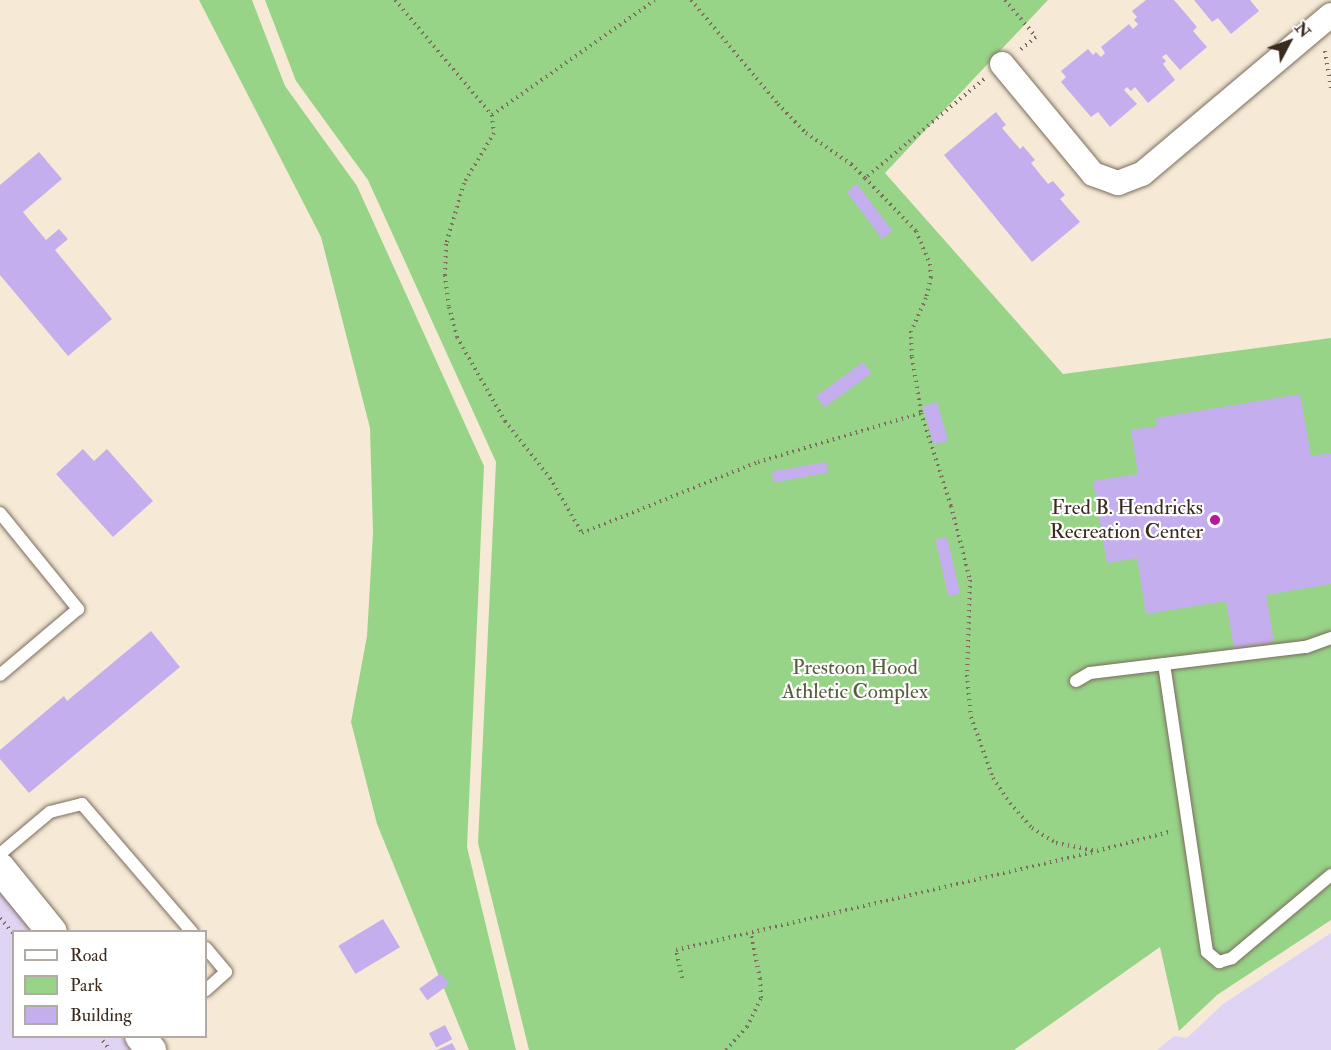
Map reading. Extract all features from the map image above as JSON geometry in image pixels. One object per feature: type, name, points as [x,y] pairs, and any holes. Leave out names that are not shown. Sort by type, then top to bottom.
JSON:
[{"type":"street","points":[[1002,64],[1094,174],[1118,183],[1142,174],[1331,15]]},
{"type":"street","points":[[0,868],[50,930]]},
{"type":"lane","points":[[0,513],[78,609],[0,675]]},
{"type":"lane","points":[[1076,681],[1090,673],[1306,647],[1331,638]]},
{"type":"lane","points":[[1164,664],[1207,952],[1219,962],[1232,958],[1331,875]]},
{"type":"lane","points":[[0,854],[50,812],[82,804],[190,930]]},
{"type":"lane","points":[[207,949],[226,972],[207,989]]},
{"type":"path","points":[[395,0],[492,115],[494,133],[464,183],[446,244],[445,275],[449,307],[457,337],[505,421],[550,477],[582,533],[758,462],[921,413]]},
{"type":"path","points":[[492,115],[655,0]]},
{"type":"path","points":[[691,0],[778,104],[806,133],[851,164],[916,231],[930,264],[931,277],[926,298],[911,331],[921,413],[951,506],[970,580],[968,675],[971,717],[981,751],[993,778],[1010,803],[1032,828],[1056,843],[1097,851]]},
{"type":"path","points":[[865,178],[1036,37],[1005,0]]},
{"type":"path","points":[[682,978],[676,950],[1097,851],[1188,827]]},
{"type":"path","points":[[0,918],[12,932]]},
{"type":"path","points":[[726,1050],[747,1028],[761,998],[760,979],[751,934]]},
{"type":"path","points":[[101,1038],[111,1050]]},
{"type":"shaded area","points":[[0,891],[33,930],[12,930],[12,1038],[122,1038],[132,1050],[0,1050]]},
{"type":"shaded area","points":[[1331,933],[1331,1050],[1157,1050],[1174,1036],[1187,1038],[1223,1004]]},
{"type":"green space","points":[[199,0],[252,0],[285,86],[357,186],[484,466],[467,847],[516,1050],[469,1050],[377,824],[351,722],[367,636],[373,533],[370,428],[321,237]]},
{"type":"green space","name":"Prestoon Hood Athletic Complex","points":[[265,0],[1048,0],[885,173],[1063,374],[1331,338],[1331,920],[1217,995],[1179,1031],[1160,947],[1014,1050],[529,1050],[478,843],[496,462],[368,180],[296,81]]},
{"type":"building","points":[[1146,0],[1174,0],[1197,27],[1193,31],[1207,47],[1180,70],[1166,54],[1162,57],[1166,61],[1163,64],[1175,80],[1148,103],[1135,87],[1131,91],[1127,87],[1124,90],[1137,104],[1110,127],[1098,112],[1091,117],[1061,82],[1066,77],[1061,71],[1088,49],[1093,55],[1096,52],[1101,57],[1105,53],[1101,47],[1129,24],[1133,29],[1138,24],[1134,20],[1137,17],[1132,11]]},
{"type":"building","points":[[1194,0],[1250,0],[1259,11],[1231,34],[1218,18],[1212,22]]},
{"type":"building","points":[[996,112],[1006,125],[1002,128],[1020,149],[1023,146],[1035,160],[1031,163],[1048,184],[1053,181],[1065,195],[1060,199],[1080,222],[1032,262],[944,155]]},
{"type":"building","points":[[39,152],[62,179],[23,212],[46,240],[59,229],[68,239],[55,250],[112,319],[68,356],[0,275],[0,185]]},
{"type":"building","points":[[857,184],[893,231],[882,239],[847,192]]},
{"type":"building","points":[[863,362],[871,373],[824,407],[816,396]]},
{"type":"building","name":"Fred B. Hendricks Recreation Center","points":[[1300,394],[1311,456],[1331,453],[1331,584],[1266,595],[1274,642],[1234,649],[1226,601],[1146,614],[1137,558],[1107,563],[1093,481],[1138,474],[1131,430],[1157,426],[1156,418]]},
{"type":"building","points":[[937,402],[948,440],[934,445],[923,406]]},
{"type":"building","points":[[83,449],[94,461],[107,449],[153,501],[113,537],[56,474]]},
{"type":"building","points":[[826,462],[828,473],[774,482],[772,472]]},
{"type":"building","points":[[947,537],[960,594],[948,596],[935,540]]},
{"type":"building","points":[[151,631],[180,667],[29,793],[0,759],[0,750],[64,696],[67,701]]},
{"type":"building","points":[[383,919],[400,947],[355,974],[338,946]]},
{"type":"building","points":[[441,973],[449,984],[427,1000],[419,989]]},
{"type":"building","points":[[445,1025],[452,1039],[436,1047],[429,1033]]},
{"type":"building","points":[[452,1043],[456,1050],[437,1050]]},
{"type":"place","name":"Fred B. Hendricks Recreation Center","points":[[1215,520]]}]
